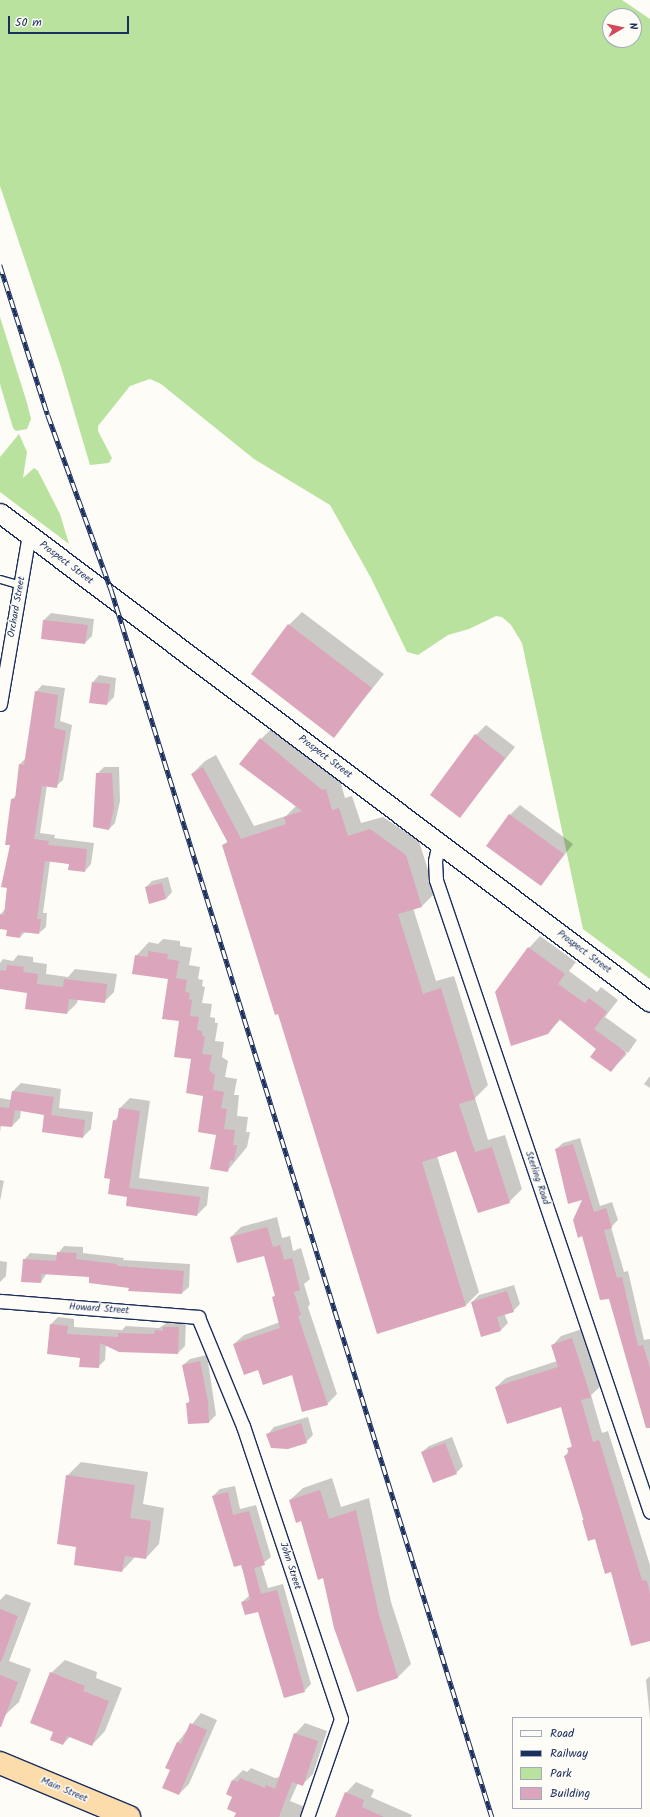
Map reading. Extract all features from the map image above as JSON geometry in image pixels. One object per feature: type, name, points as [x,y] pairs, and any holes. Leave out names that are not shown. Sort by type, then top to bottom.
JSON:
[{"type":"highway","name":"Main Street","points":[[0,1763],[129,1817]]},
{"type":"main road","name":"Prospect Street","points":[[0,513],[650,1002]]},
{"type":"street","name":"Orchard Street","points":[[0,704],[29,534]]},
{"type":"street","name":"Sterling Road","points":[[439,842],[435,861],[436,880],[650,1512]]},
{"type":"street","name":"Howard Street","points":[[0,1301],[198,1317]]},
{"type":"street","name":"John Street","points":[[198,1317],[243,1426],[341,1719],[307,1817]]},
{"type":"lane","points":[[0,579],[20,585]]},
{"type":"green space","points":[[0,0],[622,0],[634,8],[602,8],[602,48],[642,48],[642,14],[650,19],[650,979],[583,929],[522,643],[511,625],[502,617],[496,616],[469,629],[448,635],[418,655],[407,652],[371,578],[330,505],[254,459],[161,384],[150,379],[130,386],[98,426],[98,431],[112,458],[109,463],[90,465],[61,367],[0,186]]},
{"type":"green space","points":[[0,317],[31,419],[27,429],[16,431],[13,428],[0,384]]},
{"type":"green space","points":[[19,434],[27,452],[23,478],[34,468],[38,471],[60,514],[69,544],[0,492],[0,457]]},
{"type":"building","points":[[43,620],[88,625],[85,644],[41,639]]},
{"type":"building","points":[[288,624],[372,688],[334,738],[251,674]]},
{"type":"building","points":[[92,682],[110,684],[107,705],[89,703]]},
{"type":"building","points":[[35,691],[58,695],[54,728],[66,731],[57,788],[42,786],[34,839],[49,841],[48,845],[87,849],[85,872],[68,870],[69,864],[45,861],[37,919],[41,919],[39,934],[21,932],[20,938],[6,936],[7,930],[0,929],[0,914],[4,915],[7,888],[1,887],[10,845],[5,845],[11,799],[15,799],[19,764],[24,765]]},
{"type":"building","points":[[475,734],[505,758],[460,818],[430,795]]},
{"type":"building","points":[[260,738],[322,790],[326,789],[332,810],[339,808],[348,836],[370,829],[406,855],[422,907],[398,914],[423,994],[441,988],[475,1099],[459,1104],[475,1152],[492,1147],[510,1203],[478,1213],[456,1151],[422,1162],[466,1306],[377,1334],[278,1014],[275,1015],[222,845],[228,843],[191,774],[203,767],[241,839],[286,824],[284,817],[302,811],[239,764]]},
{"type":"building","points":[[96,773],[112,773],[114,808],[109,830],[93,827]]},
{"type":"building","points":[[509,814],[564,854],[541,886],[486,846]]},
{"type":"building","points":[[162,883],[166,899],[149,904],[145,887]]},
{"type":"building","points":[[528,947],[565,974],[558,984],[585,1003],[589,998],[607,1012],[594,1029],[626,1052],[611,1072],[590,1057],[596,1049],[559,1019],[548,1034],[511,1046],[495,992]]},
{"type":"building","points":[[148,951],[168,954],[167,959],[179,961],[176,978],[187,980],[185,992],[190,993],[189,999],[192,1000],[190,1016],[199,1017],[197,1030],[202,1031],[202,1036],[205,1036],[202,1054],[212,1055],[209,1070],[215,1075],[213,1090],[224,1092],[221,1108],[227,1109],[224,1129],[235,1130],[233,1145],[237,1145],[234,1161],[230,1160],[228,1172],[210,1169],[216,1135],[198,1132],[203,1096],[186,1093],[191,1059],[174,1057],[179,1021],[162,1019],[168,979],[132,974],[135,955],[148,957]]},
{"type":"building","points":[[7,965],[24,967],[23,972],[38,974],[37,984],[63,987],[64,979],[107,984],[105,1003],[69,999],[67,1014],[25,1009],[27,993],[0,989],[0,970],[6,971]]},
{"type":"building","points":[[12,1091],[54,1097],[51,1115],[85,1120],[83,1138],[42,1132],[44,1115],[15,1110],[12,1127],[0,1126],[0,1107],[9,1108]]},
{"type":"building","points":[[119,1108],[140,1111],[129,1188],[200,1197],[197,1216],[126,1206],[127,1197],[108,1194],[110,1179],[104,1178],[113,1120],[117,1121]]},
{"type":"building","points":[[573,1144],[594,1212],[606,1208],[612,1228],[604,1230],[617,1278],[622,1277],[638,1346],[643,1345],[650,1368],[650,1428],[646,1428],[609,1299],[600,1300],[582,1236],[578,1238],[573,1220],[582,1200],[568,1204],[555,1149]]},
{"type":"building","points":[[267,1227],[273,1247],[280,1245],[284,1260],[292,1258],[300,1290],[294,1292],[301,1315],[298,1316],[328,1405],[302,1412],[292,1375],[263,1385],[258,1370],[244,1375],[233,1344],[280,1328],[272,1297],[275,1296],[264,1256],[237,1263],[230,1237]]},
{"type":"building","points":[[57,1252],[77,1253],[76,1259],[117,1264],[117,1266],[184,1271],[182,1294],[128,1291],[129,1288],[89,1283],[89,1277],[41,1274],[41,1283],[21,1282],[23,1259],[56,1261]]},
{"type":"building","points":[[507,1291],[514,1312],[497,1317],[501,1331],[481,1337],[471,1302]]},
{"type":"building","points":[[50,1324],[68,1326],[67,1334],[118,1337],[118,1333],[154,1334],[155,1330],[163,1331],[163,1327],[179,1327],[178,1354],[119,1352],[100,1343],[99,1368],[79,1367],[80,1358],[47,1354]]},
{"type":"building","points":[[572,1338],[591,1397],[581,1400],[593,1442],[599,1440],[642,1580],[647,1581],[650,1594],[650,1641],[631,1646],[611,1572],[605,1574],[595,1539],[588,1541],[582,1520],[584,1520],[564,1456],[569,1454],[567,1448],[572,1447],[561,1407],[507,1424],[495,1387],[558,1367],[551,1345]]},
{"type":"building","points":[[200,1361],[208,1401],[209,1423],[188,1424],[186,1403],[190,1403],[182,1365]]},
{"type":"building","points":[[301,1423],[307,1443],[288,1449],[271,1448],[266,1434]]},
{"type":"building","points":[[445,1443],[457,1474],[433,1483],[421,1452]]},
{"type":"building","points":[[66,1475],[135,1485],[130,1518],[151,1521],[146,1559],[125,1556],[122,1572],[74,1565],[76,1547],[57,1544]]},
{"type":"building","points":[[320,1490],[329,1519],[356,1510],[379,1615],[398,1678],[357,1692],[334,1628],[323,1578],[318,1580],[301,1521],[296,1523],[289,1500]]},
{"type":"building","points":[[228,1492],[233,1515],[249,1511],[265,1565],[254,1568],[261,1594],[277,1590],[305,1692],[284,1698],[258,1612],[245,1615],[241,1602],[250,1600],[243,1571],[241,1565],[234,1567],[212,1496]]},
{"type":"building","points":[[0,1609],[18,1616],[1,1662],[0,1661]]},
{"type":"building","points":[[50,1672],[85,1686],[83,1691],[109,1701],[92,1746],[67,1736],[63,1745],[50,1740],[53,1732],[30,1723]]},
{"type":"building","points":[[0,1675],[18,1682],[1,1727],[0,1727]]},
{"type":"building","points":[[190,1723],[207,1730],[179,1795],[162,1788],[170,1770],[165,1768],[177,1742],[181,1744]]},
{"type":"building","points":[[294,1733],[318,1741],[303,1786],[292,1782],[279,1817],[234,1817],[236,1813],[227,1809],[232,1797],[226,1794],[232,1780],[238,1782],[240,1778],[265,1788],[266,1785],[275,1789]]},
{"type":"building","points":[[345,1792],[364,1800],[362,1807],[384,1817],[335,1817]]},
{"type":"railway","points":[[0,265],[48,415],[111,589],[492,1817]]}]
